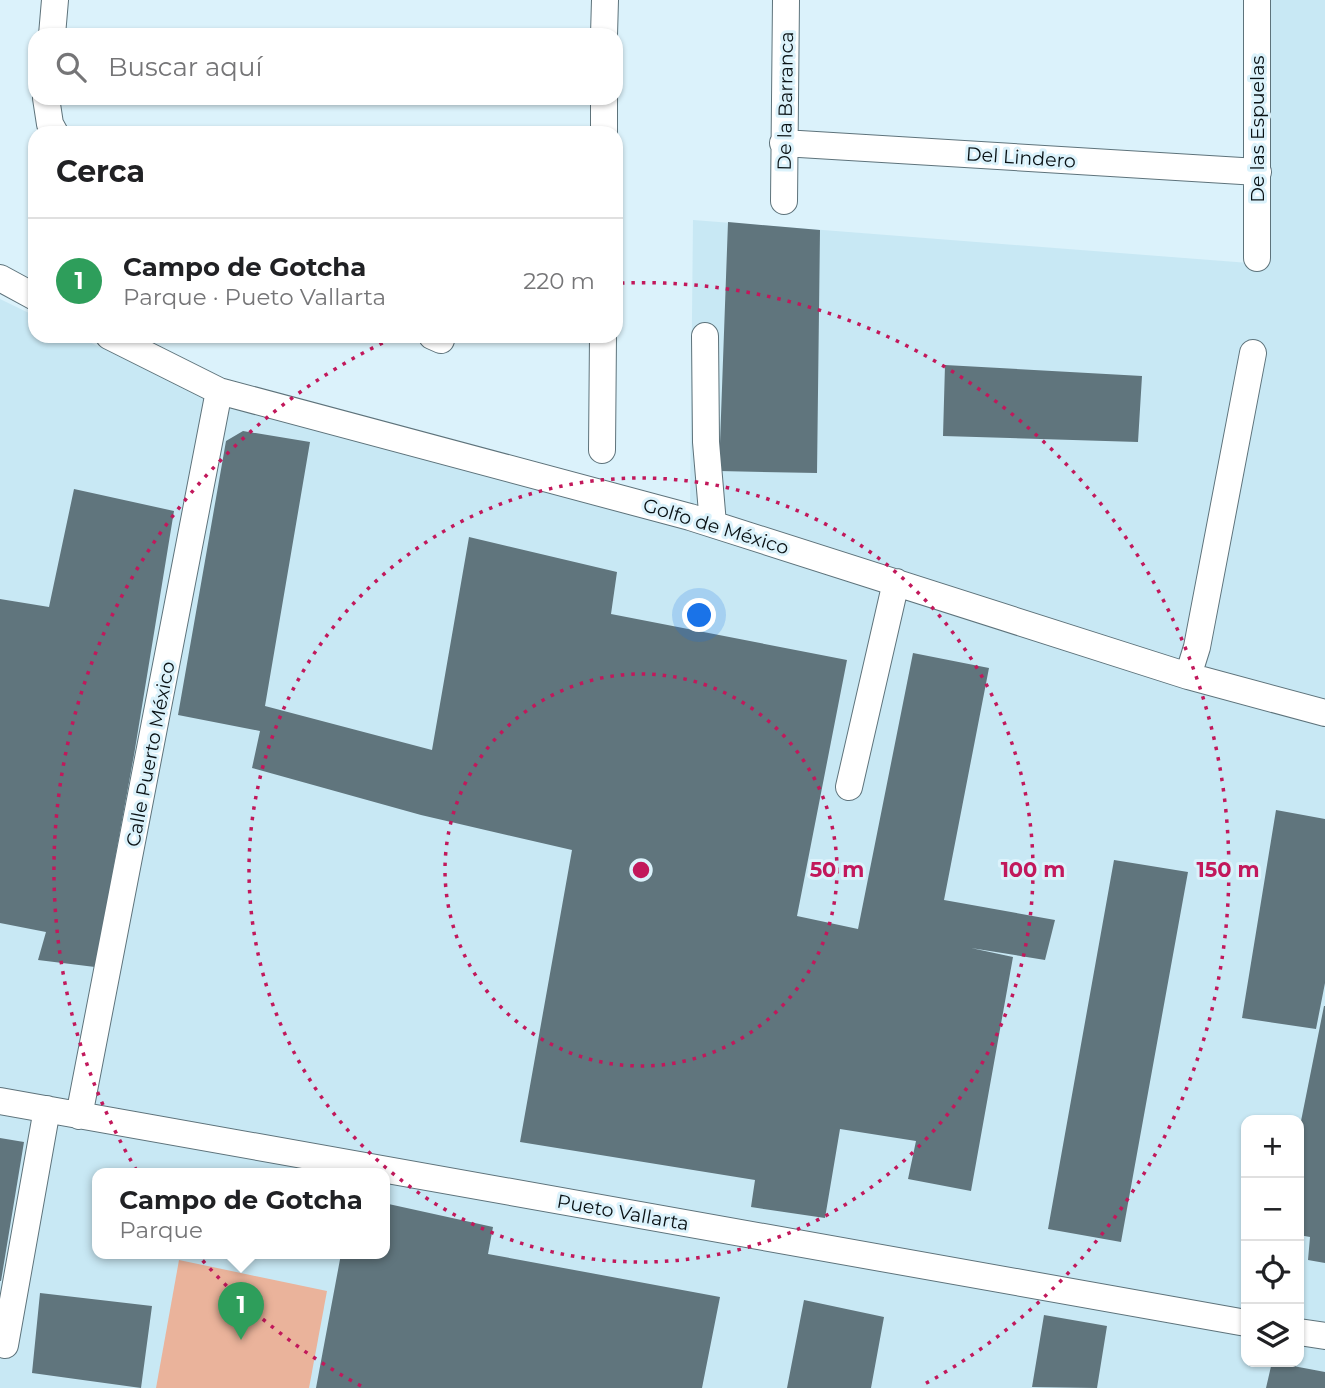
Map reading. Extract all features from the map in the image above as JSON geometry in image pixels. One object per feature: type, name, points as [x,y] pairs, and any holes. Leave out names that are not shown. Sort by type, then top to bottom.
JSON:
[{"type":"street","points":[[53,28],[55,0]]},
{"type":"street","points":[[604,28],[605,0]]},
{"type":"street","name":"De la Barranca","points":[[784,201],[786,0]]},
{"type":"street","name":"De las Espuelas","points":[[1257,0],[1257,258]]},
{"type":"street","points":[[47,105],[51,126]]},
{"type":"street","points":[[604,105],[604,126]]},
{"type":"street","name":"Del Lindero","points":[[783,143],[1258,172]]},
{"type":"street","points":[[0,278],[28,293]]},
{"type":"street","points":[[705,336],[706,442],[713,524]]},
{"type":"street","name":"Golfo de México","points":[[123,343],[219,391],[604,492],[713,524],[1188,676],[1325,713]]},
{"type":"street","points":[[602,450],[603,343]]},
{"type":"street","points":[[1188,676],[1197,648],[1253,353]]},
{"type":"street","name":"Calle Puerto México","points":[[79,1116],[219,391]]},
{"type":"street","points":[[849,787],[895,582]]},
{"type":"street","name":"Pueto Vallarta","points":[[0,1101],[374,1168]]},
{"type":"street","points":[[5,1345],[47,1109]]},
{"type":"street","name":"Pueto Vallarta","points":[[390,1171],[1241,1321]]},
{"type":"street","points":[[1304,1333],[1325,1336]]},
{"type":"shaded area","points":[[1267,0],[1325,0],[1325,1388],[0,1388],[0,299],[28,313],[28,343],[91,343],[174,383],[690,512],[693,220],[1262,264]]},
{"type":"shaded area","points":[[179,1260],[327,1291],[309,1388],[156,1388]]},
{"type":"building","points":[[728,222],[820,230],[817,473],[719,471]]},
{"type":"building","points":[[945,365],[1142,376],[1138,442],[943,436]]},
{"type":"building","points":[[243,431],[310,442],[265,706],[432,750],[469,537],[617,572],[611,614],[847,660],[797,916],[858,929],[913,653],[989,668],[944,900],[1055,920],[1045,960],[971,948],[1013,957],[971,1191],[908,1179],[916,1141],[840,1129],[825,1218],[751,1207],[755,1180],[520,1142],[572,850],[421,815],[252,768],[260,731],[178,715],[226,441]]},
{"type":"building","points":[[74,489],[174,511],[134,755],[95,967],[38,960],[46,932],[0,923],[0,599],[49,607]]},
{"type":"building","points":[[1276,810],[1325,819],[1325,983],[1316,1029],[1242,1018]]},
{"type":"building","points":[[1114,860],[1188,872],[1121,1242],[1048,1229]]},
{"type":"building","points":[[1325,1006],[1325,1263],[1308,1260],[1310,1237],[1304,1236],[1302,1115]]},
{"type":"building","points":[[0,1138],[24,1142],[1,1281],[0,1281]]},
{"type":"building","points":[[390,1204],[493,1227],[488,1254],[720,1297],[702,1388],[316,1388],[340,1259],[390,1259]]},
{"type":"building","points":[[40,1293],[152,1306],[141,1388],[32,1373]]},
{"type":"building","points":[[804,1300],[884,1317],[871,1388],[787,1388]]},
{"type":"building","points":[[1044,1315],[1107,1326],[1097,1388],[1032,1387]]},
{"type":"building","points":[[1271,1367],[1298,1367],[1325,1372],[1325,1388],[1266,1388]]},
{"type":"place","name":"Campo de Gotcha","points":[[241,1340]]}]
